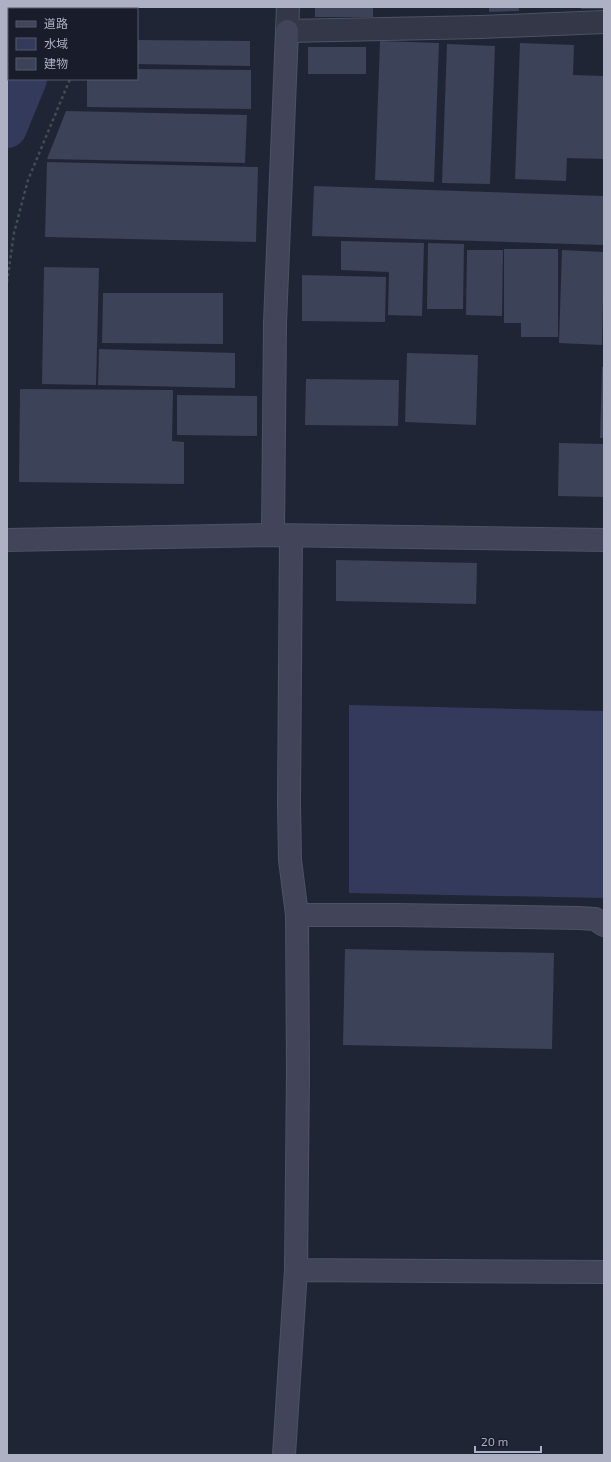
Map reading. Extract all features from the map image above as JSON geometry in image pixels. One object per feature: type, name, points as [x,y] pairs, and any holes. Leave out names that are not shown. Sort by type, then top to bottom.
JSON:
[{"type":"street","points":[[284,1455],[296,1270],[298,1072],[297,915],[290,860],[275,323],[288,7]]},
{"type":"street","points":[[287,31],[481,27],[604,22]]},
{"type":"street","points":[[7,540],[282,535],[604,540]]},
{"type":"street","points":[[297,915],[579,918],[595,919],[604,925]]},
{"type":"street","points":[[296,1270],[604,1272]]},
{"type":"path","points":[[7,282],[14,233],[28,180],[70,80]]},
{"type":"water","points":[[349,705],[604,711],[604,898],[349,893]]},
{"type":"building","points":[[315,7],[373,7],[373,17],[315,17]]},
{"type":"building","points":[[489,7],[519,7],[519,11],[489,12]]},
{"type":"building","points":[[581,7],[603,7],[603,9],[581,9]]},
{"type":"building","points":[[138,40],[250,41],[250,66],[138,64]]},
{"type":"building","points":[[380,41],[439,43],[434,182],[375,180]]},
{"type":"building","points":[[520,43],[574,45],[573,75],[604,76],[604,159],[567,158],[566,181],[515,179]]},
{"type":"building","points":[[447,44],[495,46],[490,184],[442,183]]},
{"type":"building","points":[[308,47],[366,47],[366,74],[308,74]]},
{"type":"building","points":[[138,69],[251,70],[251,109],[87,107],[87,80],[138,80]]},
{"type":"building","points":[[66,111],[247,115],[245,163],[47,159]]},
{"type":"building","points":[[47,162],[258,167],[256,242],[45,237]]},
{"type":"building","points":[[314,186],[604,196],[604,245],[312,236]]},
{"type":"building","points":[[341,241],[424,243],[422,316],[388,315],[389,272],[341,270]]},
{"type":"building","points":[[428,243],[464,244],[463,309],[427,309]]},
{"type":"building","points":[[504,249],[558,249],[558,337],[521,337],[521,323],[504,323]]},
{"type":"building","points":[[467,250],[503,250],[502,316],[466,315]]},
{"type":"building","points":[[562,250],[604,252],[602,345],[559,343]]},
{"type":"building","points":[[44,267],[99,268],[96,385],[42,384]]},
{"type":"building","points":[[302,275],[386,277],[385,322],[302,321]]},
{"type":"building","points":[[103,293],[223,293],[223,344],[102,343]]},
{"type":"building","points":[[99,349],[235,353],[235,388],[98,385]]},
{"type":"building","points":[[407,353],[478,355],[476,425],[405,422]]},
{"type":"building","points":[[602,367],[604,367],[604,438],[600,438]]},
{"type":"building","points":[[306,379],[399,380],[398,426],[305,425]]},
{"type":"building","points":[[20,389],[173,390],[172,441],[184,442],[184,484],[19,482]]},
{"type":"building","points":[[177,395],[257,396],[257,436],[177,435]]},
{"type":"building","points":[[559,443],[604,444],[604,497],[558,496]]},
{"type":"building","points":[[336,560],[477,563],[476,604],[336,601]]},
{"type":"building","points":[[345,949],[554,953],[552,1049],[343,1045]]},
{"type":"waterway","points":[[7,128],[27,80]]}]
